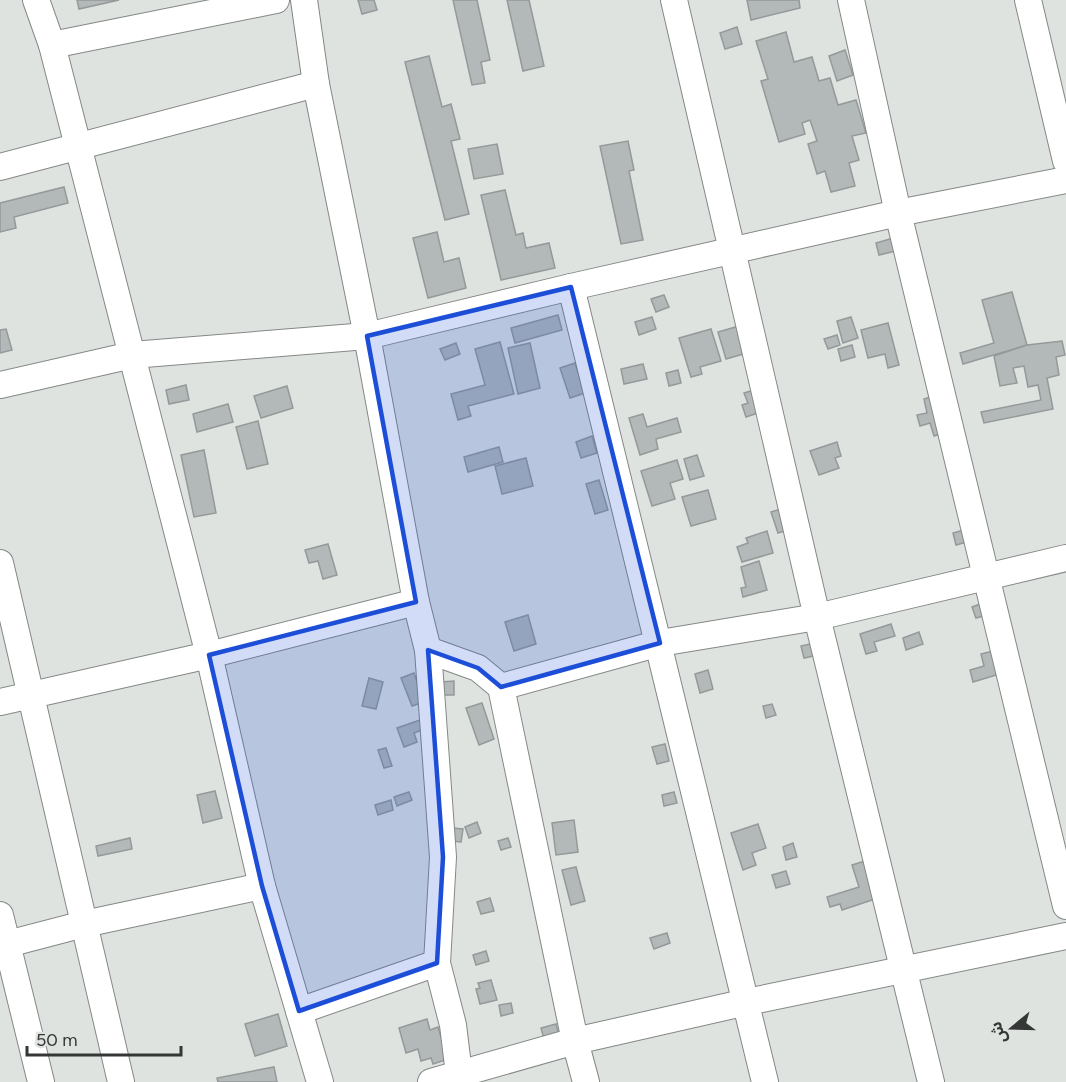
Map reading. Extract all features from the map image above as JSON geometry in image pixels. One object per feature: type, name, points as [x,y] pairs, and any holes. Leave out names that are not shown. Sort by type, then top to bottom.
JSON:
[{"type":"street","points":[[36,0],[52,45],[209,656],[262,886],[320,1082]]},
{"type":"street","points":[[52,45],[276,0]]},
{"type":"street","points":[[304,0],[316,84],[367,336],[416,602],[428,650],[443,857],[437,963],[453,1024],[459,1074]]},
{"type":"street","points":[[674,0],[818,617],[931,1082]]},
{"type":"street","points":[[851,0],[898,213],[1066,906]]},
{"type":"street","points":[[1028,0],[1066,161]]},
{"type":"street","points":[[0,167],[316,84]]},
{"type":"street","points":[[0,385],[132,355],[367,336],[898,213],[1066,180]]},
{"type":"street","points":[[571,287],[660,644],[765,1082]]},
{"type":"street","points":[[501,687],[660,644],[818,617],[1066,558]]},
{"type":"street","points":[[0,563],[122,1082]]},
{"type":"street","points":[[0,702],[209,656],[416,602]]},
{"type":"street","points":[[428,650],[478,668],[501,687],[575,1041],[586,1082]]},
{"type":"street","points":[[4,945],[84,924],[262,886]]},
{"type":"street","points":[[0,915],[4,945],[41,1082]]},
{"type":"street","points":[[431,1082],[575,1041],[747,1002],[1066,936]]},
{"type":"street","points":[[299,1011],[437,963]]},
{"type":"highlighted area","points":[[571,287],[660,643],[501,687],[478,668],[428,650],[443,857],[437,963],[299,1011],[262,886],[209,655],[416,602],[367,336]]},
{"type":"building","points":[[77,0],[119,0],[79,9]]},
{"type":"building","points":[[358,0],[374,0],[377,10],[362,14]]},
{"type":"building","points":[[453,0],[477,0],[490,60],[481,62],[485,83],[472,85]]},
{"type":"building","points":[[507,0],[529,0],[544,66],[523,71]]},
{"type":"building","points":[[747,0],[799,0],[800,8],[751,20]]},
{"type":"building","points":[[737,27],[742,44],[725,49],[720,33]]},
{"type":"building","points":[[786,32],[794,62],[812,57],[819,81],[830,78],[838,105],[856,100],[866,133],[852,136],[859,160],[849,163],[855,186],[831,192],[825,171],[817,174],[808,144],[817,141],[810,120],[802,123],[805,134],[779,142],[761,81],[768,79],[756,41]]},
{"type":"building","points":[[845,50],[853,75],[837,81],[829,56]]},
{"type":"building","points":[[429,56],[442,107],[451,104],[460,139],[451,141],[469,214],[445,220],[405,62]]},
{"type":"building","points":[[628,141],[634,170],[629,171],[643,240],[621,244],[600,146]]},
{"type":"building","points":[[497,144],[503,174],[474,179],[468,149]]},
{"type":"building","points":[[64,187],[68,203],[14,217],[16,228],[0,232],[0,203]]},
{"type":"building","points":[[505,190],[516,235],[523,233],[526,248],[549,243],[555,268],[501,280],[481,195]]},
{"type":"building","points":[[437,232],[444,262],[459,258],[466,288],[428,298],[413,238]]},
{"type":"building","points":[[897,237],[900,250],[879,255],[876,243]]},
{"type":"building","points":[[1012,292],[1027,345],[963,364],[960,353],[994,343],[982,300]]},
{"type":"building","points":[[664,295],[669,307],[656,312],[651,299]]},
{"type":"building","points":[[558,315],[562,330],[515,343],[511,328]]},
{"type":"building","points":[[652,317],[656,329],[639,335],[635,322]]},
{"type":"building","points":[[851,317],[858,338],[843,343],[837,321]]},
{"type":"building","points":[[888,323],[899,365],[888,368],[885,354],[868,358],[861,330]]},
{"type":"building","points":[[739,326],[747,353],[726,359],[718,332]]},
{"type":"building","points":[[6,329],[12,350],[0,353],[0,330]]},
{"type":"building","points":[[711,329],[721,361],[700,367],[702,374],[691,377],[679,338]]},
{"type":"building","points":[[837,335],[840,345],[828,349],[824,339]]},
{"type":"building","points":[[1062,341],[1065,355],[1056,357],[1059,375],[1047,378],[1053,409],[984,423],[981,412],[1041,400],[1038,385],[1028,387],[1024,366],[1013,368],[1017,383],[1000,386],[994,356],[1027,345]]},
{"type":"building","points":[[500,342],[514,394],[468,406],[471,416],[458,420],[451,394],[485,385],[475,349]]},
{"type":"building","points":[[456,343],[460,354],[445,360],[440,349]]},
{"type":"building","points":[[530,343],[540,388],[518,394],[508,348]]},
{"type":"building","points":[[852,345],[855,357],[841,361],[838,349]]},
{"type":"building","points":[[575,363],[585,393],[570,398],[560,368]]},
{"type":"building","points":[[643,364],[647,379],[624,384],[621,369]]},
{"type":"building","points":[[678,370],[681,383],[669,386],[666,373]]},
{"type":"building","points":[[186,385],[189,400],[169,404],[166,390]]},
{"type":"building","points":[[287,386],[293,408],[261,418],[254,396]]},
{"type":"building","points":[[757,389],[764,411],[746,417],[742,405],[748,403],[744,393]]},
{"type":"building","points":[[934,396],[944,433],[934,436],[930,423],[920,426],[917,415],[927,413],[924,399]]},
{"type":"building","points":[[228,404],[233,422],[197,432],[193,414]]},
{"type":"building","points":[[643,414],[647,427],[677,418],[681,432],[656,439],[658,449],[640,455],[629,418]]},
{"type":"building","points":[[258,421],[268,464],[247,469],[236,427]]},
{"type":"building","points":[[592,436],[597,453],[581,458],[576,442]]},
{"type":"building","points":[[837,442],[841,456],[835,458],[839,468],[819,475],[810,451]]},
{"type":"building","points":[[499,447],[503,462],[468,472],[464,457]]},
{"type":"building","points":[[204,450],[216,513],[194,517],[181,455]]},
{"type":"building","points":[[697,455],[704,476],[690,480],[684,459]]},
{"type":"building","points":[[526,458],[533,486],[502,494],[495,466]]},
{"type":"building","points":[[677,460],[683,479],[670,483],[675,499],[652,506],[641,471]]},
{"type":"building","points":[[599,480],[608,510],[595,514],[586,484]]},
{"type":"building","points":[[708,490],[716,519],[691,526],[682,497]]},
{"type":"building","points":[[781,509],[788,530],[778,533],[771,512]]},
{"type":"building","points":[[964,530],[967,542],[956,545],[953,533]]},
{"type":"building","points":[[767,531],[773,553],[742,562],[737,547],[748,543],[746,538]]},
{"type":"building","points":[[328,544],[337,575],[323,579],[318,561],[309,563],[305,550]]},
{"type":"building","points":[[759,561],[767,590],[743,597],[741,588],[746,587],[741,567]]},
{"type":"building","points":[[983,603],[987,615],[976,618],[972,607]]},
{"type":"building","points":[[528,615],[536,644],[514,651],[505,622]]},
{"type":"building","points":[[891,624],[895,636],[874,642],[877,651],[866,654],[860,634]]},
{"type":"building","points":[[919,632],[923,644],[906,650],[903,638]]},
{"type":"building","points":[[815,643],[818,655],[804,658],[801,646]]},
{"type":"building","points":[[997,650],[1003,673],[973,682],[970,670],[984,666],[981,654]]},
{"type":"building","points":[[708,670],[713,689],[700,693],[695,674]]},
{"type":"building","points":[[414,673],[424,702],[412,706],[401,678]]},
{"type":"building","points":[[369,678],[383,682],[376,709],[362,706]]},
{"type":"building","points":[[454,681],[454,695],[440,695],[440,682]]},
{"type":"building","points":[[482,703],[494,739],[479,745],[466,708]]},
{"type":"building","points":[[772,704],[776,715],[766,718],[763,706]]},
{"type":"building","points":[[423,719],[427,728],[414,733],[417,742],[404,747],[397,728]]},
{"type":"building","points":[[665,744],[669,761],[657,764],[652,747]]},
{"type":"building","points":[[386,748],[392,766],[384,768],[378,750]]},
{"type":"building","points":[[215,791],[222,818],[203,823],[197,795]]},
{"type":"building","points":[[409,792],[412,800],[397,806],[394,797]]},
{"type":"building","points":[[674,792],[677,803],[664,806],[662,795]]},
{"type":"building","points":[[391,800],[393,810],[378,815],[375,805]]},
{"type":"building","points":[[574,820],[578,852],[556,855],[552,823]]},
{"type":"building","points":[[477,822],[481,833],[469,838],[465,827]]},
{"type":"building","points":[[758,824],[766,848],[752,853],[756,865],[743,870],[731,833]]},
{"type":"building","points":[[452,828],[463,829],[461,842],[451,841]]},
{"type":"building","points":[[130,838],[132,849],[98,856],[96,846]]},
{"type":"building","points":[[508,838],[511,847],[501,850],[498,841]]},
{"type":"building","points":[[793,843],[797,857],[786,860],[783,847]]},
{"type":"building","points":[[868,860],[881,897],[842,910],[840,904],[830,907],[827,897],[859,887],[852,865]]},
{"type":"building","points":[[576,867],[585,901],[571,905],[562,870]]},
{"type":"building","points":[[786,871],[790,884],[776,888],[772,875]]},
{"type":"building","points":[[490,898],[494,911],[481,914],[477,902]]},
{"type":"building","points":[[667,933],[670,943],[654,949],[650,938]]},
{"type":"building","points":[[486,951],[489,961],[476,965],[473,955]]},
{"type":"building","points":[[491,980],[497,1000],[480,1004],[476,989],[480,988],[478,983]]},
{"type":"building","points":[[511,1003],[513,1013],[501,1016],[499,1005]]},
{"type":"building","points":[[278,1014],[287,1046],[255,1056],[245,1024]]},
{"type":"building","points":[[427,1019],[430,1030],[438,1027],[448,1059],[433,1064],[431,1058],[421,1061],[418,1049],[406,1053],[399,1028]]},
{"type":"building","points":[[556,1024],[559,1035],[544,1039],[541,1028]]},
{"type":"building","points":[[274,1067],[277,1082],[218,1082],[217,1078]]}]
